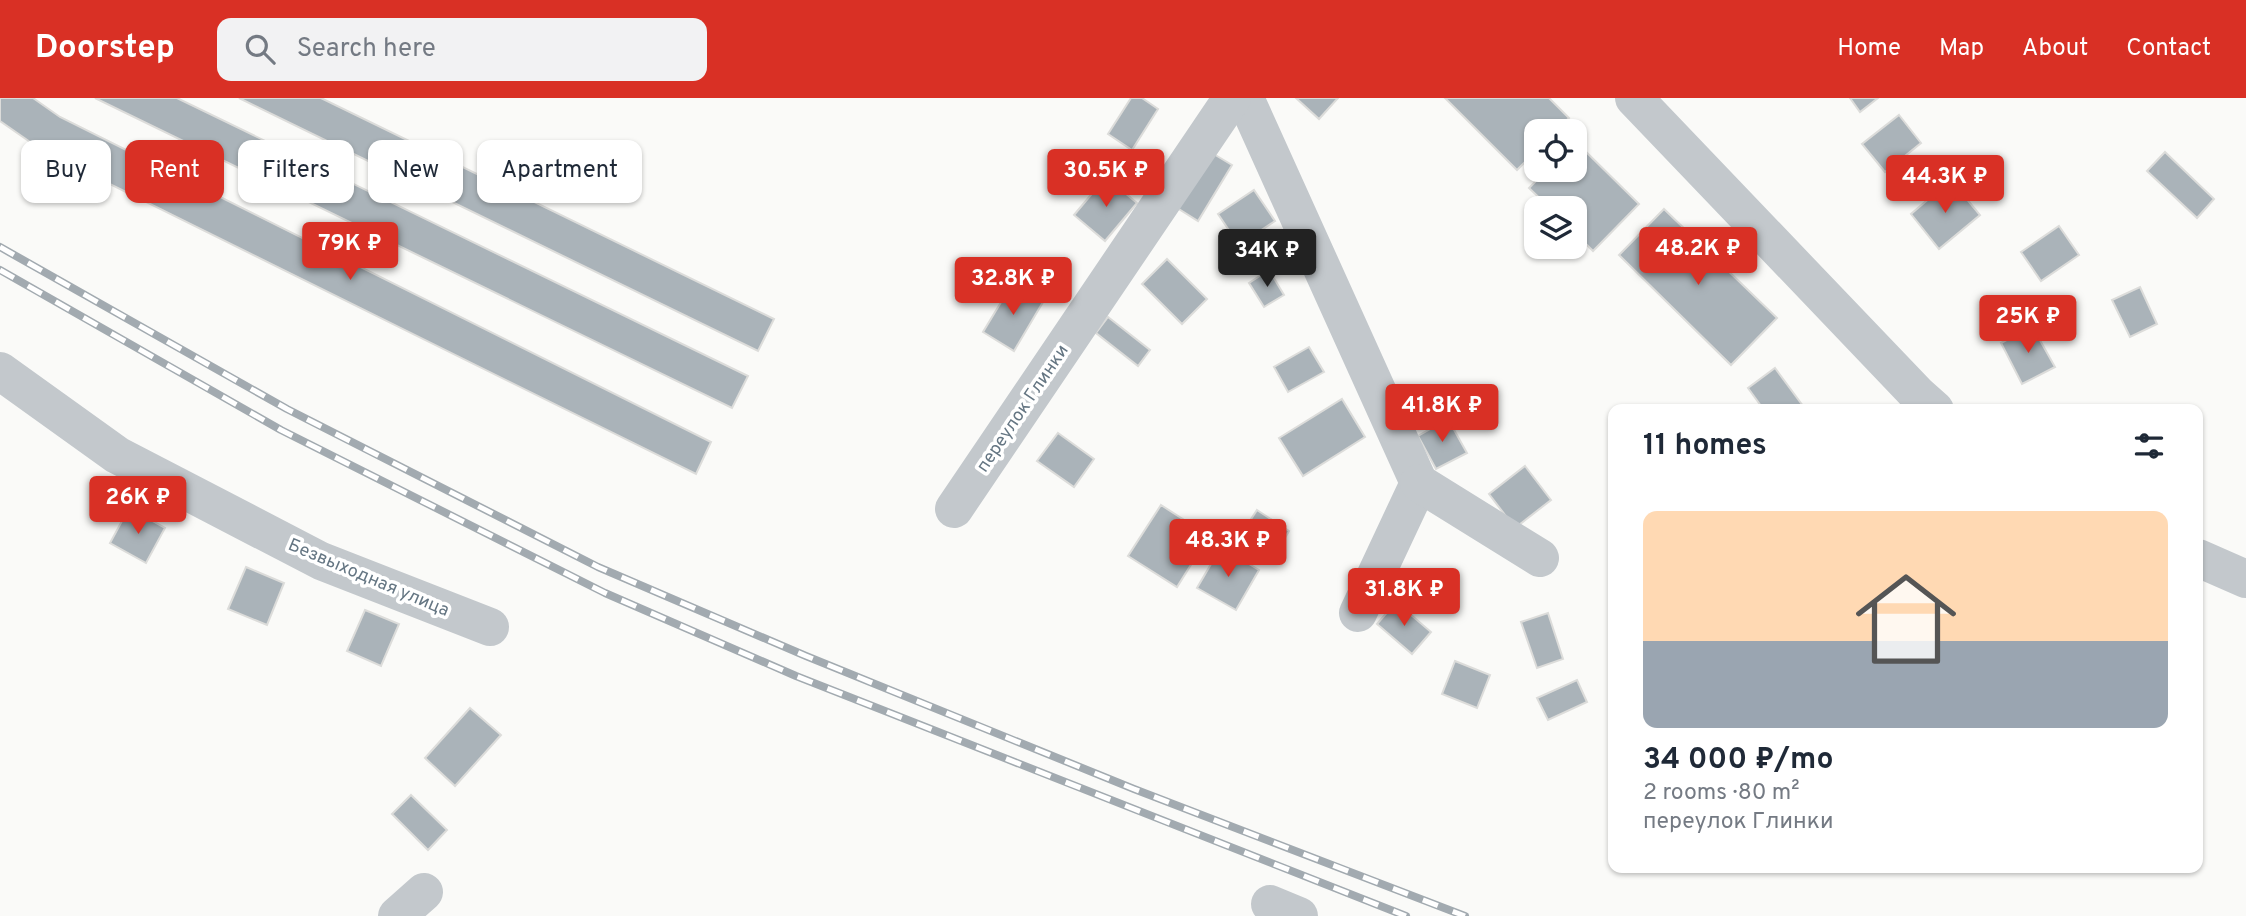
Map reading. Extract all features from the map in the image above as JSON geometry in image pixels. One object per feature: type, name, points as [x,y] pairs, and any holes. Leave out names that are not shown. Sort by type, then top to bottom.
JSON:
[{"type":"street","name":"переулок Глинки","points":[[954,509],[1232,98]]},
{"type":"street","points":[[1245,98],[1419,483],[1540,558]]},
{"type":"street","points":[[1634,98],[1928,404]]},
{"type":"street","name":"Безвыходная улица","points":[[0,371],[129,461],[321,561],[489,627]]},
{"type":"street","points":[[1358,613],[1419,483]]},
{"type":"street","points":[[2203,560],[2246,579]]},
{"type":"building","points":[[0,98],[33,98],[60,117],[106,140],[27,140],[0,121]]},
{"type":"building","points":[[95,98],[177,98],[263,140],[238,140],[238,168],[224,161],[224,140],[181,140]]},
{"type":"building","points":[[239,98],[321,98],[407,140],[368,140],[368,161],[354,154],[354,140],[325,140]]},
{"type":"building","points":[[1131,98],[1142,98],[1158,109],[1132,150],[1108,134]]},
{"type":"building","points":[[1296,98],[1338,98],[1319,119]]},
{"type":"building","points":[[1445,98],[1549,98],[1569,118],[1524,119],[1524,163],[1517,170]]},
{"type":"building","points":[[1850,98],[1878,98],[1860,112]]},
{"type":"building","points":[[1899,115],[1921,143],[1885,172],[1862,144]]},
{"type":"building","points":[[111,142],[125,149],[125,192],[111,185]]},
{"type":"building","points":[[1207,150],[1232,165],[1198,221],[1174,206]]},
{"type":"building","points":[[2165,152],[2214,199],[2197,218],[2147,171]]},
{"type":"building","points":[[1587,153],[1639,204],[1593,251],[1587,245],[1587,196],[1537,196],[1529,188],[1535,182],[1587,182]]},
{"type":"building","points":[[463,167],[477,174],[477,203],[536,203],[774,319],[758,351],[454,203],[463,203]]},
{"type":"building","points":[[1106,177],[1137,203],[1105,241],[1074,215]]},
{"type":"building","points":[[1951,180],[1980,215],[1939,249],[1911,214]]},
{"type":"building","points":[[354,184],[368,191],[368,203],[393,203],[748,376],[732,408],[311,203],[354,203]]},
{"type":"building","points":[[1254,190],[1275,221],[1239,245],[1218,214]]},
{"type":"building","points":[[224,199],[711,442],[696,474],[148,203],[224,203]]},
{"type":"building","points":[[1664,209],[1777,318],[1731,365],[1619,255]]},
{"type":"building","points":[[2059,226],[2079,255],[2041,281],[2021,252]]},
{"type":"building","points":[[1167,259],[1207,299],[1182,324],[1142,284]]},
{"type":"building","points":[[1269,270],[1284,295],[1264,307],[1249,283]]},
{"type":"building","points":[[1012,284],[1043,302],[1014,351],[983,332]]},
{"type":"building","points":[[2140,287],[2157,324],[2130,337],[2112,300]]},
{"type":"building","points":[[1108,317],[1150,350],[1138,366],[1096,333]]},
{"type":"building","points":[[2032,326],[2055,367],[2022,384],[2001,343]]},
{"type":"building","points":[[1309,347],[1324,372],[1288,392],[1274,367]]},
{"type":"building","points":[[1775,368],[1802,404],[1760,404],[1748,388]]},
{"type":"building","points":[[1342,399],[1365,437],[1303,476],[1279,438]]},
{"type":"building","points":[[1448,419],[1467,453],[1436,469],[1418,436]]},
{"type":"building","points":[[1058,433],[1094,459],[1074,487],[1037,461]]},
{"type":"building","points":[[1525,466],[1551,500],[1515,528],[1489,494]]},
{"type":"building","points":[[1161,505],[1209,536],[1177,587],[1128,556]]},
{"type":"building","points":[[129,508],[165,528],[146,563],[110,543]]},
{"type":"building","points":[[1257,510],[1289,531],[1276,553],[1242,533]]},
{"type":"building","points":[[1221,547],[1259,570],[1236,610],[1197,588]]},
{"type":"building","points":[[246,567],[284,583],[267,625],[228,609]]},
{"type":"building","points":[[1396,602],[1431,632],[1412,654],[1377,624]]},
{"type":"building","points":[[365,610],[399,624],[381,666],[347,651]]},
{"type":"building","points":[[1548,613],[1563,659],[1537,668],[1521,622]]},
{"type":"building","points":[[1455,661],[1490,675],[1477,708],[1442,694]]},
{"type":"building","points":[[1577,680],[1587,702],[1548,720],[1537,698]]},
{"type":"building","points":[[470,708],[501,735],[455,786],[425,758]]},
{"type":"building","points":[[411,795],[447,830],[428,850],[392,814]]},
{"type":"railway","points":[[0,247],[287,409],[598,567],[806,656],[1134,789],[1465,916]]},
{"type":"railway","points":[[0,270],[281,430],[605,593],[796,676],[1406,916]]}]
